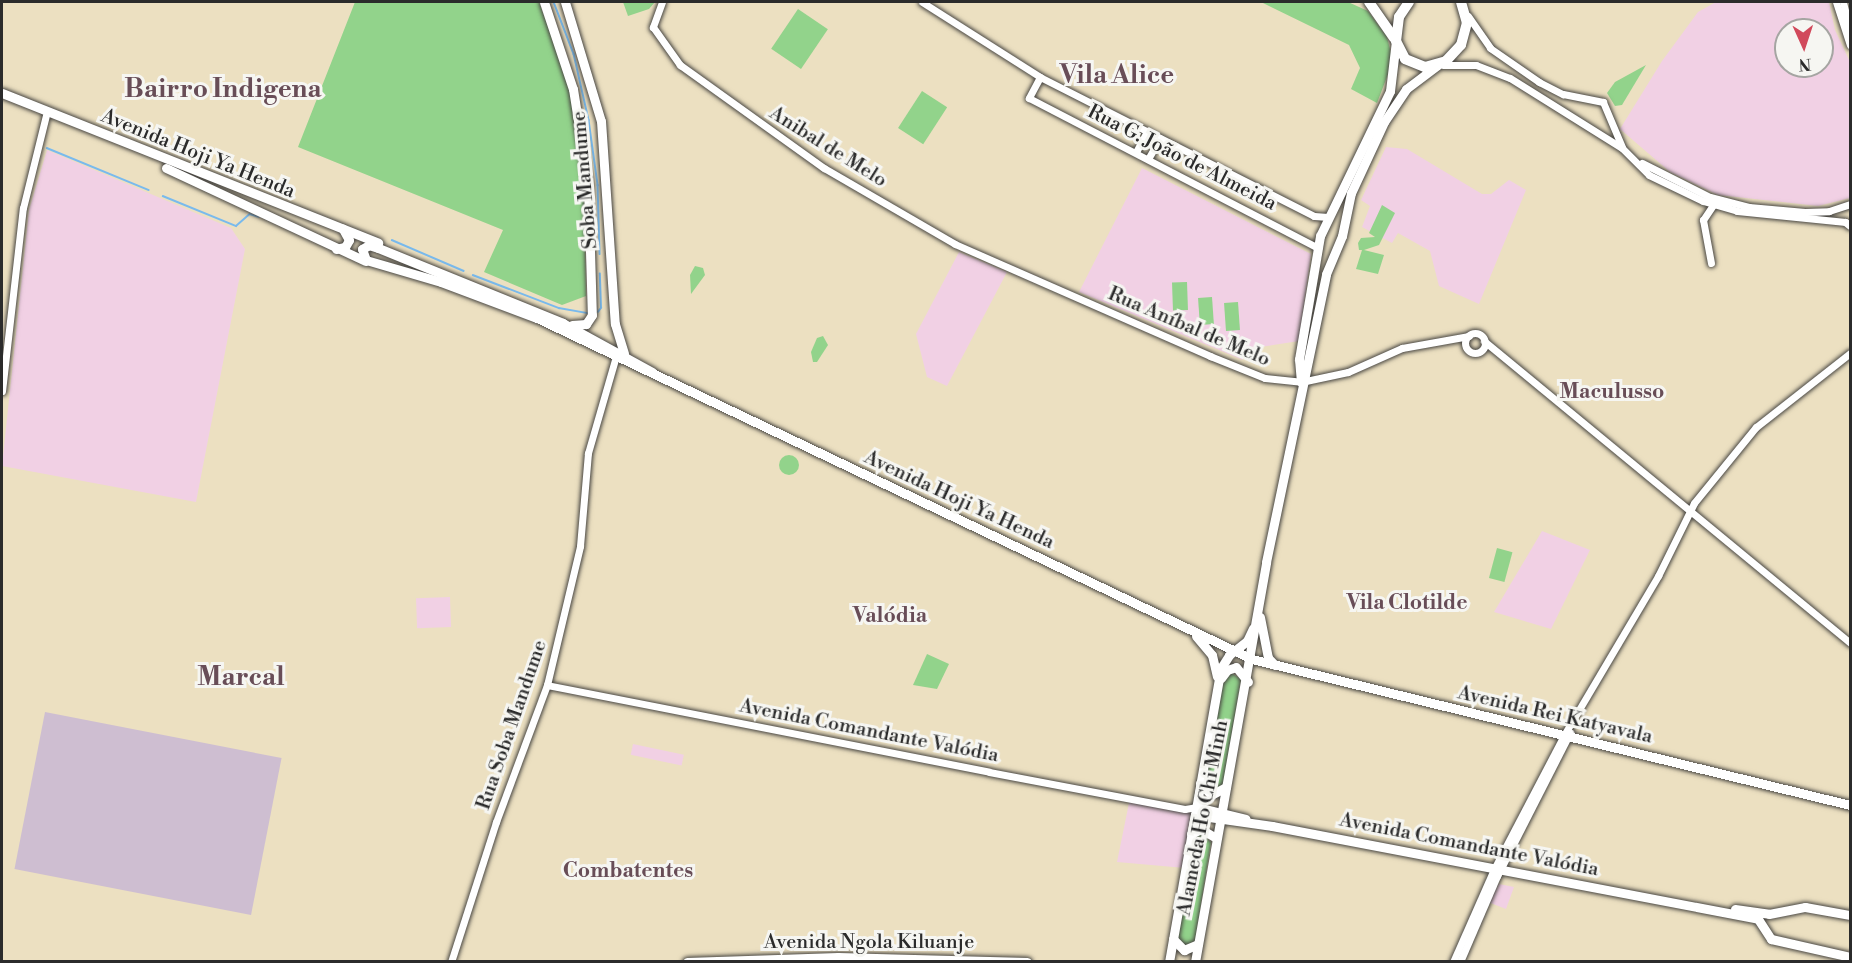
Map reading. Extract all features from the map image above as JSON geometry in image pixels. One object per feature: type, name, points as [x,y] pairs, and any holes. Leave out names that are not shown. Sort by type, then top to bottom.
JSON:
[{"type":"highway","points":[[1369,2],[1388,24],[1410,63],[1437,65],[1461,45],[1465,5]]},
{"type":"highway","points":[[1396,41],[1399,17],[1409,2]]},
{"type":"main road","name":"Soba Mandume","points":[[544,2],[565,59],[581,126],[592,265],[592,318],[579,326],[563,323]]},
{"type":"main road","name":"Soba Mandume","points":[[565,2],[601,121],[610,265],[616,334],[621,356]]},
{"type":"main road","points":[[1301,382],[1298,366],[1318,249],[1328,217],[1390,91],[1396,41]]},
{"type":"main road","points":[[1217,687],[1223,664],[1247,641],[1258,612],[1301,382],[1326,274],[1339,245],[1359,173],[1372,146],[1406,89],[1437,65]]},
{"type":"main road","name":"Avenida Hoji Ya Henda","points":[[2,95],[266,211],[331,248],[510,308],[621,356]]},
{"type":"main road","name":"Avenida Hoji Ya Henda","points":[[2,95],[260,199],[341,228],[382,246],[402,258],[563,323],[652,372],[1188,630],[1252,658]]},
{"type":"main road","points":[[1328,217],[1341,215],[1344,226]]},
{"type":"main road","points":[[331,248],[342,249],[347,245],[348,235],[341,228]]},
{"type":"main road","points":[[1318,249],[1329,255],[1339,245]]},
{"type":"main road","points":[[392,267],[363,258],[362,249],[373,246],[402,258]]},
{"type":"main road","points":[[592,265],[610,265]]},
{"type":"main road","points":[[1258,612],[1268,658],[1277,666]]},
{"type":"main road","name":"Alameda Ho Chi Minh","points":[[1195,962],[1220,816],[1248,682],[1258,612]]},
{"type":"main road","points":[[1188,630],[1212,655],[1217,687]]},
{"type":"main road","points":[[1234,651],[1244,661],[1248,682]]},
{"type":"main road","name":"Avenida Rei Katyavala","points":[[1252,658],[1277,666],[1568,734],[1850,805]]},
{"type":"main road","points":[[1248,682],[1255,672],[1277,666]]},
{"type":"main road","points":[[1217,687],[1223,673],[1231,667],[1240,669],[1248,682]]},
{"type":"main road","name":"Alameda Ho Chi Minh","points":[[1169,962],[1217,687]]},
{"type":"main road","points":[[1200,783],[1211,795],[1226,787]]},
{"type":"main road","name":"Avenida Comandante Valódia","points":[[1195,811],[1758,920],[1771,939],[1851,957]]},
{"type":"main road","points":[[1191,834],[1201,829],[1216,838]]},
{"type":"main road","name":"Avenida Comandante Valódia","points":[[1670,902],[1769,914],[1805,907],[1851,915]]},
{"type":"main road","points":[[1173,939],[1184,950],[1198,944]]},
{"type":"main road","name":"Avenida Ngola Kiluanje","points":[[687,962],[838,957],[1028,962]]},
{"type":"street","name":"Anibal de Melo","points":[[662,2],[654,14],[656,34],[687,72],[824,168],[955,244]]},
{"type":"street","name":"Rua G. João de Almeida","points":[[922,2],[1040,77],[1314,216],[1328,217]]},
{"type":"street","points":[[1836,2],[1851,45]]},
{"type":"street","points":[[1843,2],[1851,31]]},
{"type":"street","points":[[1465,5],[1481,39],[1509,63],[1558,92],[1603,102],[1622,148]]},
{"type":"street","points":[[1437,65],[1468,64],[1496,72],[1622,148],[1640,162],[1691,189],[1739,205],[1789,212],[1844,209],[1847,214],[1834,220]]},
{"type":"street","name":"Rua G. João de Almeida","points":[[1040,77],[1029,98],[1318,249]]},
{"type":"street","points":[[2,391],[23,208],[46,115]]},
{"type":"street","points":[[1136,153],[1147,131]]},
{"type":"street","points":[[1148,159],[1160,138]]},
{"type":"street","points":[[1640,162],[1649,175],[1713,205],[1748,213],[1834,220],[1851,226]]},
{"type":"street","points":[[1835,210],[1851,204]]},
{"type":"street","points":[[1711,263],[1703,220],[1713,205]]},
{"type":"street","name":"Rua Aníbal de Melo","points":[[955,244],[1257,375],[1301,382],[1348,372],[1408,346],[1469,336]]},
{"type":"street","points":[[1466,348],[1469,336],[1478,334],[1502,358],[1851,643]]},
{"type":"street","points":[[1452,339],[1466,348],[1502,358]]},
{"type":"street","points":[[1478,352],[1484,341]]},
{"type":"street","points":[[1453,962],[1532,802],[1658,576],[1689,510],[1756,428],[1851,354]]},
{"type":"street","name":"Rua Soba Mandume","points":[[451,962],[496,822],[547,685],[580,546],[588,453],[621,356]]},
{"type":"street","name":"Avenida Comandante Valódia","points":[[547,685],[662,711],[1195,811]]},
{"type":"street","points":[[1460,962],[1497,870]]},
{"type":"shaded area","points":[[1716,2],[1829,2],[1832,18],[1774,18],[1774,78],[1834,78],[1834,25],[1850,62],[1850,198],[1818,206],[1718,195],[1670,172],[1620,129],[1662,61],[1698,12]]},
{"type":"shaded area","points":[[1386,147],[1407,149],[1482,194],[1491,194],[1509,180],[1526,190],[1479,304],[1439,286],[1430,251],[1398,233],[1392,243],[1362,227],[1370,206],[1361,200]]},
{"type":"shaded area","points":[[47,150],[231,228],[245,249],[196,502],[2,466],[29,210]]},
{"type":"shaded area","points":[[1142,168],[1311,254],[1299,341],[1241,350],[1243,360],[1079,292]]},
{"type":"shaded area","points":[[959,252],[1007,272],[947,386],[927,377],[916,334]]},
{"type":"shaded area","points":[[1542,531],[1590,550],[1551,629],[1494,612]]},
{"type":"shaded area","points":[[450,597],[451,627],[417,628],[416,598]]},
{"type":"shaded area","points":[[45,712],[282,758],[251,915],[14,869]]},
{"type":"shaded area","points":[[633,744],[684,755],[682,766],[631,755]]},
{"type":"shaded area","points":[[1130,798],[1185,809],[1195,815],[1185,868],[1117,862]]},
{"type":"shaded area","points":[[1499,884],[1514,887],[1506,909],[1488,902]]},
{"type":"green space","points":[[355,2],[539,2],[569,85],[584,166],[586,296],[562,305],[484,272],[503,230],[298,147]]},
{"type":"green space","points":[[623,2],[655,2],[649,9],[628,16]]},
{"type":"green space","points":[[1261,2],[1348,2],[1368,11],[1387,37],[1393,61],[1377,103],[1351,89],[1360,68],[1349,45]]},
{"type":"green space","points":[[798,9],[828,29],[801,69],[771,49]]},
{"type":"green space","points":[[1646,65],[1622,105],[1615,106],[1607,93],[1615,82]]},
{"type":"green space","points":[[922,91],[947,107],[923,144],[898,128]]},
{"type":"green space","points":[[1382,205],[1395,213],[1379,245],[1364,250],[1384,255],[1378,274],[1356,269],[1362,250],[1359,250],[1358,243],[1361,238],[1375,237],[1369,233]]},
{"type":"green space","points":[[695,266],[703,268],[705,275],[691,294],[690,275]]},
{"type":"green space","points":[[1187,282],[1188,310],[1173,311],[1172,283]]},
{"type":"green space","points":[[1212,297],[1214,324],[1200,325],[1198,298]]},
{"type":"green space","points":[[1238,302],[1240,330],[1226,331],[1224,303]]},
{"type":"green space","points":[[823,336],[828,345],[817,362],[813,362],[811,352],[817,338]]},
{"type":"green space","points":[[789,455],[796,458],[799,465],[796,472],[789,475],[782,472],[779,465],[782,458]]},
{"type":"green space","points":[[1497,548],[1512,552],[1504,582],[1489,578]]},
{"type":"green space","points":[[927,654],[949,664],[937,689],[913,685]]},
{"type":"green space","points":[[1231,673],[1241,679],[1223,786],[1214,793],[1204,783],[1224,678]]},
{"type":"green space","points":[[1200,833],[1211,842],[1195,941],[1188,947],[1177,941],[1193,839]]},
{"type":"waterway","points":[[554,2],[574,54],[589,120],[598,185],[600,254]]},
{"type":"waterway","points":[[47,148],[149,190]]},
{"type":"waterway","points":[[163,196],[236,226],[250,214],[259,217]]},
{"type":"waterway","points":[[392,240],[464,271]]},
{"type":"waterway","points":[[598,312],[601,308],[600,274]]},
{"type":"waterway","points":[[473,275],[559,308],[588,313]]},
{"type":"district","name":"Vila Alice","points":[[1117,76]]},
{"type":"district","name":"Bairro Indigena","points":[[223,90]]},
{"type":"district","name":"Maculusso","points":[[1612,392]]},
{"type":"district","name":"Vila Clotilde","points":[[1407,603]]},
{"type":"district","name":"Valódia","points":[[890,616]]},
{"type":"district","name":"Marcal","points":[[241,678]]},
{"type":"district","name":"Combatentes","points":[[628,871]]}]
